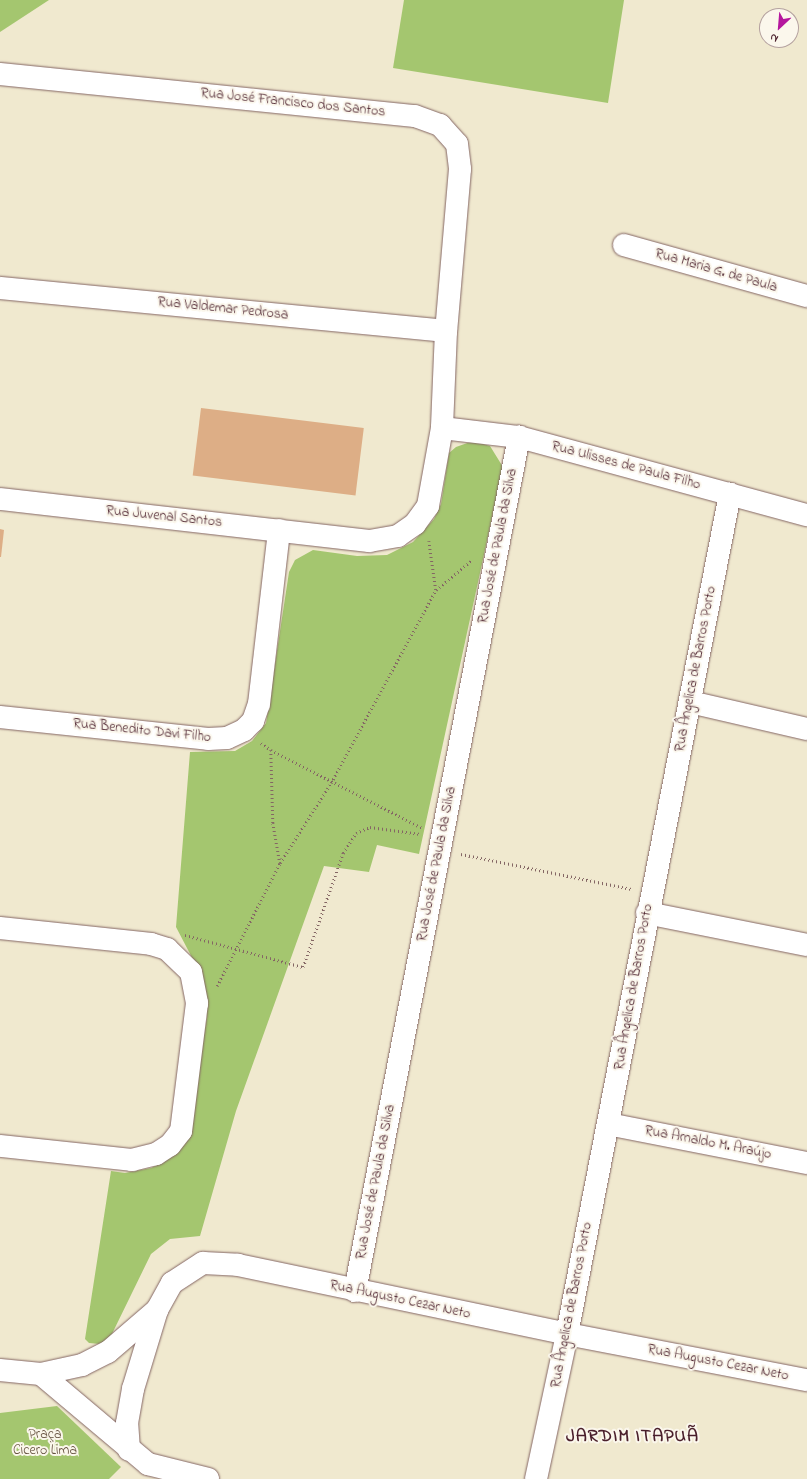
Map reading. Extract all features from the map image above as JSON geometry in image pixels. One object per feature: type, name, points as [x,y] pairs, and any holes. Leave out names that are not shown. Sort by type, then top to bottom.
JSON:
[{"type":"street","name":"Rua José Francisco dos Santos","points":[[0,74],[414,116],[440,125],[457,144],[460,169],[446,331],[442,428],[428,506],[415,524]]},
{"type":"street","name":"Rua Maria G. de Paula","points":[[624,245],[807,296]]},
{"type":"street","name":"Rua Valdemar Pedrosa","points":[[0,288],[446,331]]},
{"type":"street","name":"Rua Ulisses de Paula Filho","points":[[442,428],[520,437],[807,516]]},
{"type":"street","name":"Rua José de Paula da Silva","points":[[355,1291],[437,844],[520,437]]},
{"type":"street","name":"Rua Ângelica de Barros Porto","points":[[536,1479],[567,1334],[649,903],[730,494]]},
{"type":"street","name":"Rua Juvenal Santos","points":[[0,499],[279,530],[327,537],[384,540],[415,524]]},
{"type":"street","points":[[244,730],[253,721],[259,704],[279,530]]},
{"type":"street","points":[[690,702],[807,729]]},
{"type":"street","name":"Rua Benedito Davi Filho","points":[[0,717],[208,738],[227,738],[244,730]]},
{"type":"street","points":[[649,903],[807,945]]},
{"type":"street","points":[[0,928],[159,947],[191,972],[197,1003],[181,1131],[170,1145],[156,1154],[132,1160],[0,1146]]},
{"type":"street","name":"Rua Arnaldo M. Araújo","points":[[608,1124],[807,1163]]},
{"type":"street","name":"Rua Augusto Cezar Neto","points":[[129,1450],[127,1423],[133,1389],[157,1310],[172,1283],[203,1263],[238,1265],[355,1291],[567,1334],[807,1380]]},
{"type":"street","points":[[0,1370],[41,1374],[82,1364],[108,1352],[157,1310]]},
{"type":"street","points":[[41,1374],[69,1394],[129,1450],[162,1470],[208,1479]]},
{"type":"path","points":[[197,1003],[215,990],[280,863],[331,784],[436,590],[429,541],[415,524]]},
{"type":"path","points":[[244,730],[271,750],[331,784],[434,834],[437,844]]},
{"type":"path","points":[[271,750],[273,823],[280,863]]},
{"type":"path","points":[[159,947],[186,934],[303,967],[343,853],[356,833],[370,827],[437,844],[649,903]]},
{"type":"green space","points":[[0,0],[49,0],[0,32]]},
{"type":"green space","points":[[404,0],[624,0],[608,103],[393,68]]},
{"type":"green space","points":[[473,441],[490,446],[503,467],[419,854],[377,845],[369,872],[324,866],[236,1111],[200,1236],[170,1239],[151,1254],[110,1338],[100,1344],[89,1343],[85,1339],[111,1171],[125,1173],[151,1168],[163,1162],[187,1134],[207,1017],[200,973],[176,927],[190,752],[235,751],[252,741],[266,723],[289,572],[295,560],[313,550],[357,556],[387,555],[413,542],[434,519],[441,504],[449,453],[456,447]]},
{"type":"green space","name":"Praça Cicero Lima","points":[[57,1406],[121,1467],[109,1479],[0,1479],[0,1413]]},
{"type":"building","points":[[201,408],[364,428],[355,495],[193,475]]},
{"type":"building","points":[[0,529],[4,530],[1,557],[0,557]]},
{"type":"district","name":"JARDIM ITAPUÃ","points":[[632,1437]]}]
